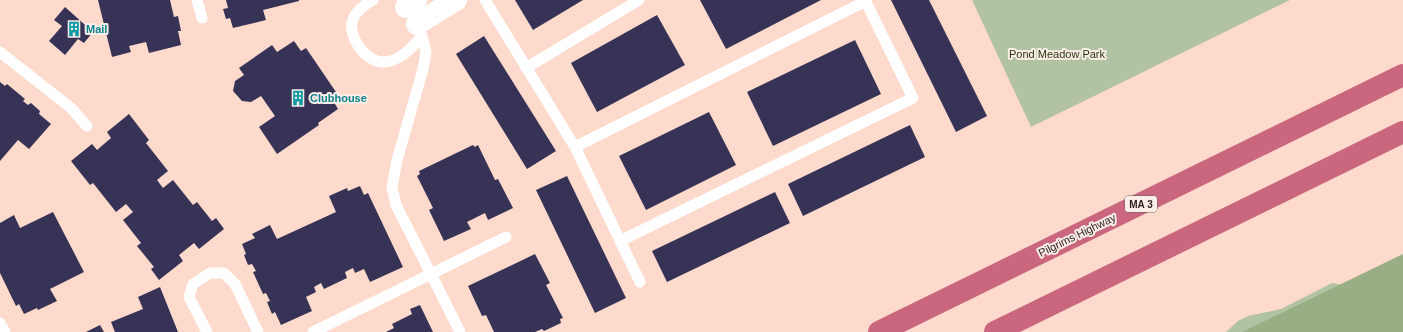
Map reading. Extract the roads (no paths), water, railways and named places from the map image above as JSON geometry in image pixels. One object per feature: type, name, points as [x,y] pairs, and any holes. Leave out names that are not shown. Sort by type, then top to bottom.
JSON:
[{"type":"highway","name":"Pilgrims Highway","points":[[880,332],[1403,75]]},
{"type":"highway","points":[[995,332],[1403,132]]},
{"type":"street","points":[[412,13],[456,0]]},
{"type":"lane","points":[[197,0],[202,18]]},
{"type":"lane","points":[[373,0],[361,8],[353,19],[352,30],[356,43],[364,53],[374,60],[385,62],[406,53],[412,13]]},
{"type":"lane","points":[[485,0],[575,148],[640,282]]},
{"type":"lane","points":[[526,68],[639,0]]},
{"type":"lane","points":[[575,148],[866,1],[913,98],[620,241]]},
{"type":"lane","points":[[412,13],[426,52],[423,69],[397,160],[392,187],[396,205],[460,332]]},
{"type":"lane","points":[[0,52],[71,108],[87,126]]},
{"type":"lane","points":[[313,332],[506,237]]},
{"type":"lane","points":[[207,332],[189,297],[193,284],[210,273],[224,273],[235,284],[258,332]]},
{"type":"lane","points":[[0,323],[5,332]]},
{"type":"place","name":"Mail","points":[[74,29]]},
{"type":"place","name":"Clubhouse","points":[[298,98]]},
{"type":"park label","name":"Pond Meadow Park","points":[[1057,54]]}]
